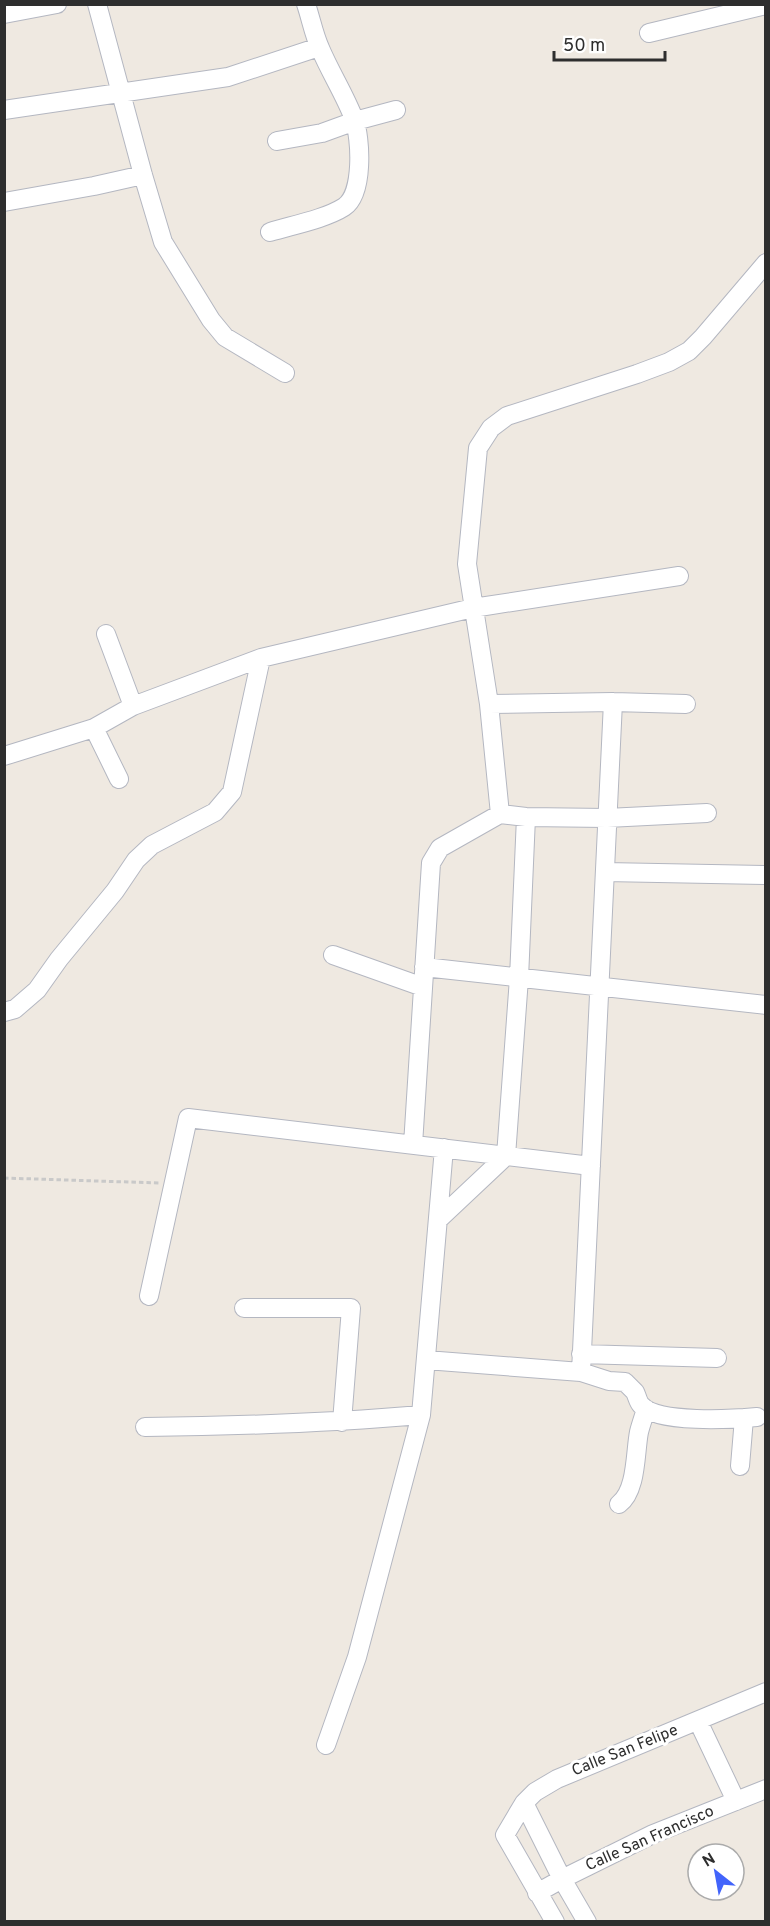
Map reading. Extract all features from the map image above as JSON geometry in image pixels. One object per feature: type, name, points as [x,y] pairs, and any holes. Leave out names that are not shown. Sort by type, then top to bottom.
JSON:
[{"type":"street","points":[[4,14],[57,4]]},
{"type":"street","points":[[97,4],[163,242],[211,320],[225,337],[285,373]]},
{"type":"street","points":[[270,232],[346,206],[354,196],[359,156],[355,121],[319,46],[306,4]]},
{"type":"street","points":[[649,33],[765,5]]},
{"type":"street","points":[[4,110],[228,77],[319,46]]},
{"type":"street","points":[[277,141],[322,133],[396,110]]},
{"type":"street","points":[[4,202],[143,175]]},
{"type":"street","points":[[500,814],[489,704],[467,564],[478,448],[491,428],[507,416],[637,374],[669,362],[689,351],[765,263]]},
{"type":"street","points":[[4,756],[94,728],[133,705],[261,658],[473,608],[679,576]]},
{"type":"street","points":[[106,634],[133,705]]},
{"type":"street","points":[[4,1012],[15,1009],[37,990],[59,959],[115,891],[136,860],[152,845],[215,812],[232,792],[261,658]]},
{"type":"street","points":[[489,704],[614,702],[686,704]]},
{"type":"street","points":[[581,1363],[614,702]]},
{"type":"street","points":[[94,728],[119,779]]},
{"type":"street","points":[[413,1145],[431,863],[440,848],[500,814],[526,817],[607,818],[707,813]]},
{"type":"street","points":[[438,1220],[506,1156],[519,978],[526,817]]},
{"type":"street","points":[[605,872],[765,875]]},
{"type":"street","points":[[333,955],[423,987]]},
{"type":"street","points":[[424,967],[765,1005]]},
{"type":"street","points":[[149,1296],[188,1118],[591,1166]]},
{"type":"street","points":[[326,1744],[357,1658],[421,1415],[444,1148]]},
{"type":"street","points":[[244,1308],[351,1308],[342,1422]]},
{"type":"street","points":[[426,1360],[581,1363],[717,1358]]},
{"type":"street","points":[[581,1363],[609,1381],[625,1382],[635,1393],[641,1406],[646,1409],[662,1414],[711,1420],[750,1417],[740,1466]]},
{"type":"street","points":[[619,1504],[624,1500],[634,1471],[639,1431],[646,1409]]},
{"type":"street","points":[[145,1427],[342,1422],[421,1415]]},
{"type":"street","name":"Calle San Felipe","points":[[537,1893],[505,1835],[524,1803],[535,1792],[557,1779],[765,1692]]},
{"type":"street","points":[[698,1721],[736,1801]]},
{"type":"street","name":"Calle San Francisco","points":[[537,1893],[653,1834],[765,1789]]},
{"type":"street","points":[[524,1803],[562,1879],[587,1922]]},
{"type":"street","points":[[537,1893],[555,1922]]},
{"type":"path","points":[[4,1178],[174,1183]]}]
